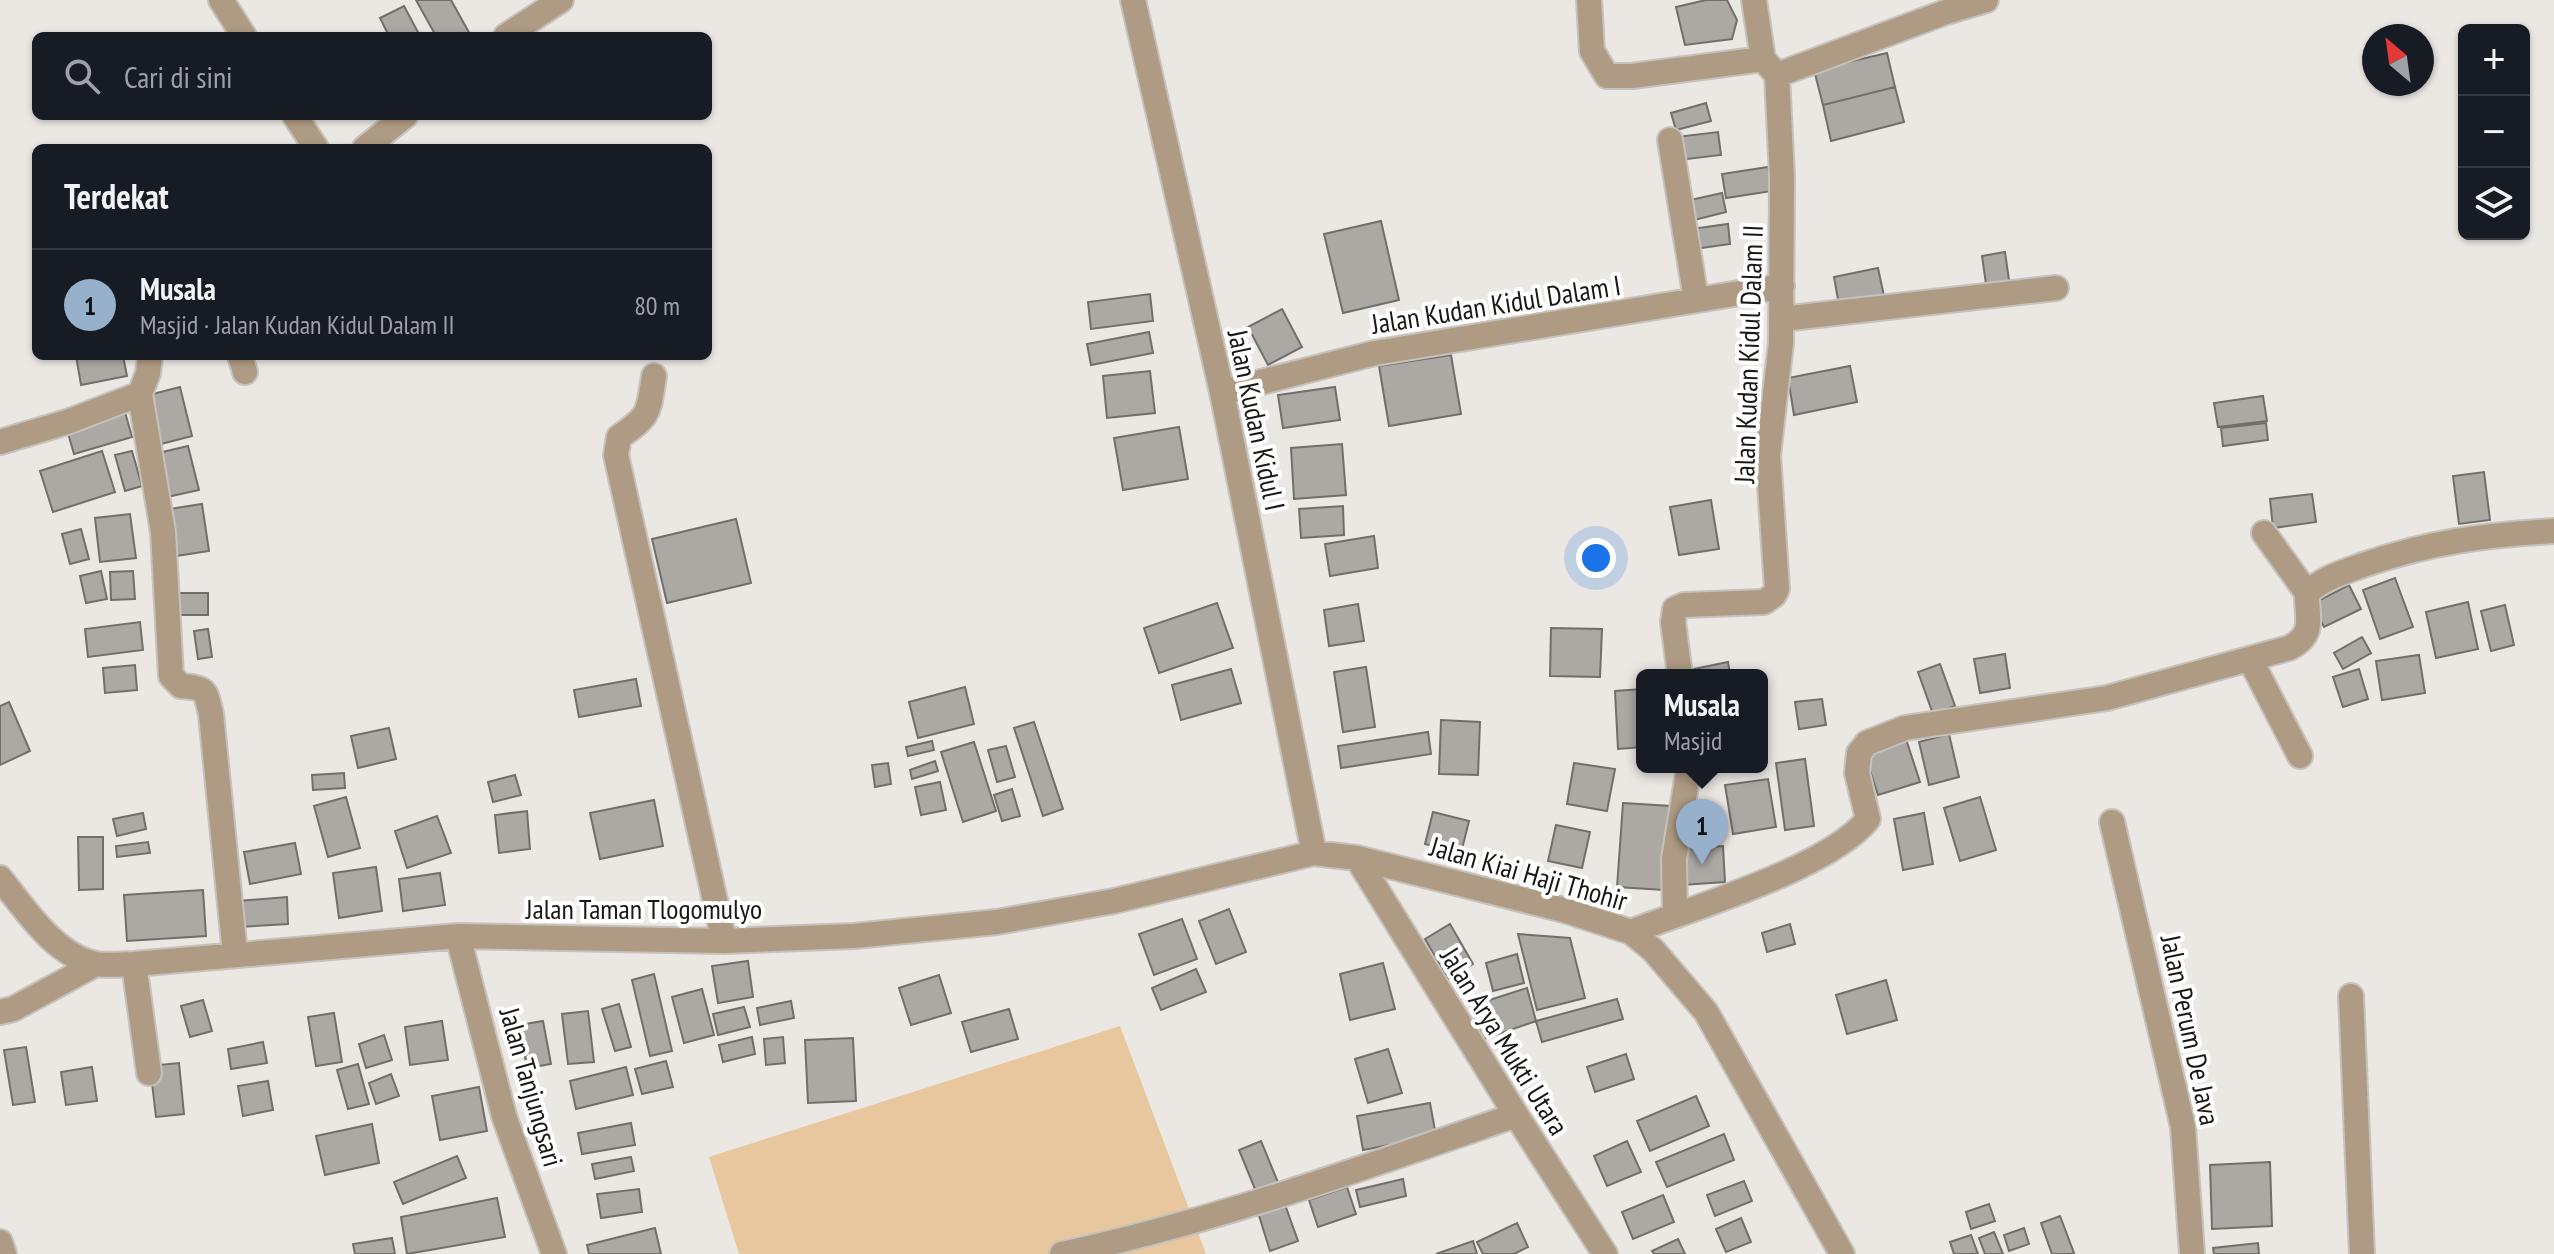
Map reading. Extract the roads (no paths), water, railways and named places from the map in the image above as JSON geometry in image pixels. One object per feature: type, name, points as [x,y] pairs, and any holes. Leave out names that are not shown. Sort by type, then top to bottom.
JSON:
[{"type":"street","points":[[221,0],[241,32]]},
{"type":"street","points":[[512,32],[561,0]]},
{"type":"street","name":"Jalan Kudan Kidul I","points":[[1133,0],[1222,392],[1314,853]]},
{"type":"street","points":[[1589,0],[1592,51],[1607,76],[1770,67],[1944,6],[1986,0]]},
{"type":"street","name":"Jalan Kudan Kidul Dalam II","points":[[1679,669],[1673,622],[1675,609],[1684,605],[1764,602],[1777,589],[1768,455],[1782,319],[1783,192],[1770,67],[1754,0]]},
{"type":"street","points":[[298,120],[313,144]]},
{"type":"street","points":[[370,144],[400,120]]},
{"type":"street","points":[[1670,140],[1696,299]]},
{"type":"street","name":"Jalan Kudan Kidul Dalam I","points":[[1222,392],[1375,353],[1782,286]]},
{"type":"street","points":[[1782,319],[2056,288]]},
{"type":"street","points":[[150,360],[140,394],[163,532],[171,676],[181,686],[201,688],[206,692],[211,714],[235,954]]},
{"type":"street","points":[[654,376],[648,412],[643,421],[619,437],[616,455],[724,941]]},
{"type":"street","points":[[0,442],[67,422],[140,394]]},
{"type":"street","points":[[2307,593],[2314,586],[2341,574],[2428,545],[2495,534],[2554,531]]},
{"type":"street","points":[[1631,932],[1760,883],[1831,849],[1859,830],[1868,819],[1857,773],[1859,753],[1867,743],[1905,728],[1971,721],[2107,698],[2289,648],[2303,637],[2311,619],[2307,593],[2264,533]]},
{"type":"street","points":[[2250,659],[2300,756]]},
{"type":"street","points":[[1675,914],[1674,859],[1688,773]]},
{"type":"street","name":"Jalan Perum De Java","points":[[2112,822],[2183,1127],[2192,1254]]},
{"type":"street","name":"Jalan Taman Tlogomulyo","points":[[0,878],[39,926],[65,950],[96,964],[134,964],[458,936],[724,941],[854,936],[997,922],[1114,901],[1314,853]]},
{"type":"street","name":"Jalan Kiai Haji Thohir","points":[[1314,853],[1357,858],[1564,910],[1631,932],[1653,950],[1706,1012],[1842,1254]]},
{"type":"street","name":"Jalan Arya Mukti Utara","points":[[1357,858],[1605,1254]]},
{"type":"street","name":"Jalan Tanjungsari","points":[[458,936],[504,1116],[554,1254]]},
{"type":"street","points":[[0,1012],[45,993],[96,964]]},
{"type":"street","points":[[134,964],[149,1073]]},
{"type":"street","points":[[2351,996],[2362,1254]]},
{"type":"street","points":[[1062,1254],[1346,1174],[1516,1115]]},
{"type":"street","points":[[0,1242],[4,1254]]},
{"type":"place","name":"Musala","points":[[1702,865]]}]
